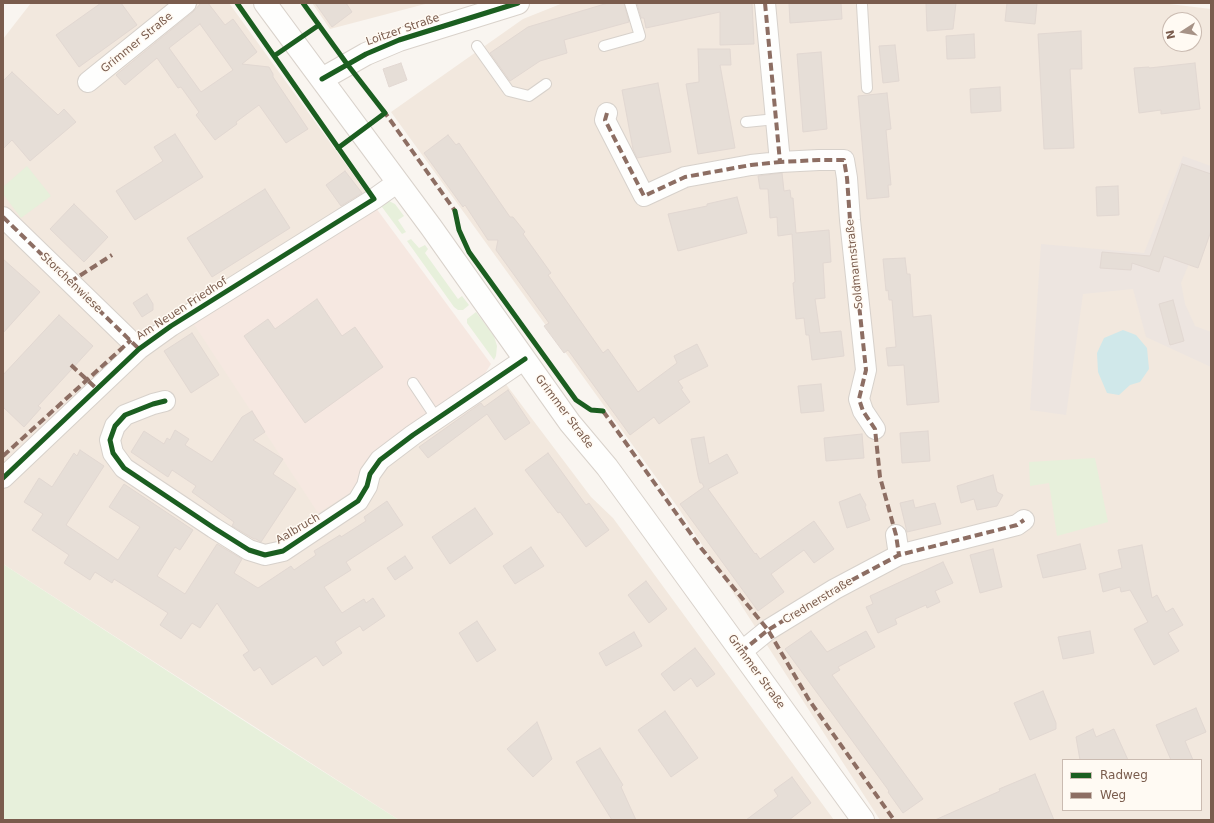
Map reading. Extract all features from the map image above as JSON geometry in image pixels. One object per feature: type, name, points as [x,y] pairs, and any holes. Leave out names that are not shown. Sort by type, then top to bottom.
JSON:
[{"type":"main road","name":"Grimmer Straße","points":[[265,3],[398,182],[570,423],[607,467],[863,820]]},
{"type":"main road","name":"Loitzer Straße","points":[[322,79],[357,58],[399,40],[518,3]]},
{"type":"street","name":"Grimmer Straße","points":[[88,82],[186,3]]},
{"type":"street","points":[[765,3],[780,162]]},
{"type":"street","name":"Soldmannstraße","points":[[607,113],[605,120],[644,196],[685,177],[751,165],[780,162],[844,160],[866,370],[859,399],[863,411],[875,429]]},
{"type":"street","name":"Am Neuen Friedhof","points":[[3,478],[139,349],[178,322],[374,199],[398,182]]},
{"type":"street","name":"Storchenwiese","points":[[3,217],[139,349]]},
{"type":"street","name":"Aalbruch","points":[[165,401],[153,404],[125,416],[115,426],[110,440],[113,453],[124,468],[220,532],[250,550],[265,555],[283,551],[358,501],[367,486],[370,474],[380,460],[407,439],[525,359]]},
{"type":"street","name":"Crednerstraße","points":[[741,652],[768,630],[835,590],[899,555],[1016,525],[1024,520]]},
{"type":"street","points":[[896,535],[899,555]]},
{"type":"lane","points":[[604,46],[640,36],[630,3]]},
{"type":"lane","points":[[862,5],[867,88]]},
{"type":"lane","points":[[477,46],[509,91],[529,96],[546,84]]},
{"type":"lane","points":[[746,122],[776,119]]},
{"type":"lane","points":[[413,383],[437,419]]},
{"type":"shaded area","points":[[31,3],[229,3],[368,195],[145,331],[3,468],[3,39]]},
{"type":"shaded area","points":[[312,3],[429,3],[330,29]]},
{"type":"shaded area","points":[[563,3],[1161,3],[1211,9],[1211,819],[880,820],[679,509],[391,112],[523,19]]},
{"type":"shaded area","points":[[1183,156],[1211,166],[1211,210],[1181,283],[1185,304],[1195,326],[1211,332],[1211,367],[1146,337],[1133,289],[1083,294],[1066,415],[1030,410],[1041,244],[1144,253]]},
{"type":"shaded area","points":[[373,204],[491,364],[484,375],[358,488],[318,513],[191,320]]},
{"type":"shaded area","points":[[191,320],[364,467],[505,383],[591,497],[613,518],[834,820],[399,820],[3,564],[3,488],[139,356]]},
{"type":"green space","points":[[27,166],[51,196],[21,218],[3,194],[3,187]]},
{"type":"green space","points":[[383,200],[395,204],[404,216],[398,220],[406,232],[402,234],[379,203]]},
{"type":"green space","points":[[411,239],[419,248],[425,245],[428,249],[425,253],[458,299],[462,296],[469,305],[463,310],[458,310],[454,307],[407,241]]},
{"type":"green space","points":[[476,312],[494,336],[497,346],[494,360],[467,323],[467,319]]},
{"type":"green space","points":[[1095,458],[1108,522],[1057,536],[1049,483],[1030,486],[1029,462]]},
{"type":"green space","points":[[3,564],[252,726],[399,820],[3,820]]},
{"type":"water","points":[[1123,330],[1136,335],[1147,348],[1149,369],[1140,382],[1130,385],[1119,395],[1107,393],[1098,372],[1097,353],[1104,338]]},
{"type":"building","points":[[101,3],[121,3],[137,25],[79,67],[56,35]]},
{"type":"building","points":[[201,3],[208,3],[225,25],[233,19],[257,52],[242,64],[269,67],[273,77],[308,129],[286,143],[259,105],[215,140],[196,115],[199,112],[181,87],[178,88],[157,58],[125,85],[116,75],[193,12]],"holes":[[[200,24],[233,70],[201,92],[169,48]]]},
{"type":"building","points":[[315,3],[346,3],[352,12],[332,27]]},
{"type":"building","points":[[608,3],[624,3],[629,22],[564,40],[567,53],[540,61],[510,81],[490,53],[528,27]]},
{"type":"building","points":[[637,3],[752,3],[754,44],[720,45],[720,12],[646,28],[644,18],[641,18]]},
{"type":"building","points":[[789,3],[841,3],[842,19],[790,23]]},
{"type":"building","points":[[926,3],[956,3],[953,29],[927,31]]},
{"type":"building","points":[[1007,3],[1037,3],[1035,24],[1005,21]]},
{"type":"building","points":[[1081,31],[1082,69],[1070,69],[1074,148],[1044,149],[1038,34]]},
{"type":"building","points":[[974,34],[975,58],[947,59],[946,36]]},
{"type":"building","points":[[895,45],[899,81],[883,83],[879,46]]},
{"type":"building","points":[[698,49],[730,49],[731,65],[720,65],[735,148],[698,154],[686,84],[699,82]]},
{"type":"building","points":[[821,52],[827,129],[803,132],[797,54]]},
{"type":"building","points":[[401,63],[407,80],[389,87],[383,69]]},
{"type":"building","points":[[1195,63],[1200,109],[1161,114],[1161,110],[1139,113],[1134,68],[1149,68]]},
{"type":"building","points":[[12,72],[58,115],[64,109],[76,122],[30,161],[12,140],[3,149],[3,81]]},
{"type":"building","points":[[658,83],[671,152],[637,158],[633,149],[622,90]]},
{"type":"building","points":[[1000,87],[1001,111],[971,113],[970,89]]},
{"type":"building","points":[[887,93],[891,129],[886,130],[891,185],[888,185],[889,197],[867,199],[858,96]]},
{"type":"building","points":[[175,134],[203,177],[135,220],[116,191],[163,161],[154,147]]},
{"type":"building","points":[[448,135],[456,145],[459,143],[510,217],[513,217],[525,232],[523,234],[551,273],[548,275],[603,353],[608,349],[638,392],[677,363],[674,356],[697,344],[708,366],[678,381],[683,388],[681,389],[690,402],[659,424],[654,417],[630,435],[568,350],[564,353],[544,326],[549,323],[496,250],[498,240],[488,240],[465,205],[463,207],[424,153]]},
{"type":"building","points":[[1182,164],[1211,174],[1211,231],[1198,268],[1164,256],[1159,272],[1132,263],[1131,270],[1100,268],[1102,252],[1150,256]]},
{"type":"building","points":[[345,171],[362,193],[341,206],[326,185]]},
{"type":"building","points":[[782,173],[784,191],[790,190],[791,198],[793,198],[796,233],[829,230],[831,262],[823,263],[825,298],[815,299],[820,333],[841,331],[844,356],[812,360],[809,335],[806,335],[804,318],[796,319],[793,283],[795,282],[792,234],[778,236],[777,217],[770,218],[768,189],[760,189],[758,176]]},
{"type":"building","points":[[1118,186],[1119,215],[1097,216],[1096,187]]},
{"type":"building","points":[[265,189],[290,228],[212,277],[187,238]]},
{"type":"building","points":[[737,197],[747,233],[678,251],[668,214],[707,206],[707,204]]},
{"type":"building","points":[[74,204],[108,237],[84,262],[50,229]]},
{"type":"building","points":[[905,258],[907,274],[910,274],[913,317],[931,315],[939,402],[907,405],[904,365],[888,366],[886,348],[896,347],[892,300],[889,300],[888,290],[886,291],[883,259]]},
{"type":"building","points":[[3,259],[40,292],[3,333]]},
{"type":"building","points":[[147,294],[153,304],[153,310],[142,317],[133,303]]},
{"type":"building","points":[[317,299],[342,336],[355,327],[383,367],[305,423],[244,336],[268,319],[275,329]]},
{"type":"building","points":[[1173,300],[1184,341],[1170,345],[1159,304]]},
{"type":"building","points":[[59,315],[93,346],[38,406],[41,408],[24,427],[3,407],[3,375]]},
{"type":"building","points":[[192,333],[219,375],[191,393],[164,351]]},
{"type":"building","points":[[821,384],[824,411],[801,413],[798,386]]},
{"type":"building","points":[[508,390],[530,423],[505,440],[487,414],[428,458],[419,447],[481,403],[484,407]]},
{"type":"building","points":[[252,411],[265,432],[253,440],[283,459],[273,474],[296,489],[261,542],[232,526],[234,522],[192,492],[196,486],[172,470],[168,477],[131,452],[144,431],[164,444],[167,438],[170,440],[175,430],[189,439],[185,445],[212,462],[242,417]]},
{"type":"building","points":[[928,431],[930,461],[902,463],[900,433]]},
{"type":"building","points":[[862,434],[864,458],[826,461],[824,438]]},
{"type":"building","points":[[704,437],[709,464],[727,454],[738,473],[708,489],[760,559],[814,521],[834,549],[814,563],[804,550],[771,574],[784,592],[758,611],[680,504],[704,487],[702,483],[700,483],[698,476],[691,439]]},
{"type":"building","points":[[80,450],[104,466],[66,525],[118,560],[140,527],[109,507],[124,484],[193,530],[180,550],[175,547],[157,576],[185,594],[217,544],[242,559],[234,573],[258,588],[291,566],[294,570],[316,555],[314,551],[340,535],[341,537],[366,521],[364,517],[387,501],[403,525],[346,562],[351,570],[324,587],[342,613],[364,599],[366,603],[373,598],[385,616],[363,631],[360,626],[335,642],[342,653],[323,666],[316,656],[272,685],[260,667],[254,671],[243,655],[249,651],[217,603],[200,628],[192,623],[181,639],[160,625],[168,613],[114,579],[112,583],[95,572],[90,580],[64,563],[69,555],[32,530],[43,514],[24,502],[39,478],[52,487],[74,453],[77,456]]},
{"type":"building","points":[[548,453],[586,505],[589,503],[609,530],[586,547],[560,512],[558,513],[525,470]]},
{"type":"building","points":[[993,475],[997,492],[1003,495],[997,506],[977,510],[974,499],[961,503],[957,486]]},
{"type":"building","points":[[860,494],[866,505],[865,507],[870,520],[847,528],[839,502]]},
{"type":"building","points":[[913,500],[915,508],[935,503],[941,524],[907,532],[900,503]]},
{"type":"building","points":[[475,508],[493,534],[450,564],[432,537]]},
{"type":"building","points":[[1080,544],[1086,569],[1043,578],[1037,555]]},
{"type":"building","points":[[1142,545],[1152,598],[1157,595],[1166,612],[1173,608],[1183,625],[1168,633],[1179,651],[1154,665],[1134,629],[1148,622],[1130,590],[1121,592],[1120,587],[1103,592],[1099,574],[1122,568],[1118,550]]},
{"type":"building","points":[[531,547],[544,566],[515,584],[503,566]]},
{"type":"building","points":[[993,549],[1002,587],[980,593],[970,555]]},
{"type":"building","points":[[405,556],[413,568],[395,580],[387,568]]},
{"type":"building","points":[[943,562],[953,583],[935,591],[940,602],[927,608],[926,605],[895,619],[897,624],[878,633],[866,607],[873,604],[870,596]]},
{"type":"building","points":[[646,581],[667,609],[649,623],[628,595]]},
{"type":"building","points":[[477,621],[496,650],[477,662],[459,633]]},
{"type":"building","points":[[811,631],[827,652],[866,631],[875,647],[838,667],[840,670],[832,675],[923,799],[903,813],[888,792],[889,791],[785,649]]},
{"type":"building","points":[[1090,631],[1094,653],[1063,659],[1058,637]]},
{"type":"building","points":[[634,632],[642,646],[606,666],[599,653]]},
{"type":"building","points":[[695,648],[715,674],[697,687],[691,678],[674,691],[661,674]]},
{"type":"building","points":[[1043,691],[1056,723],[1056,729],[1030,740],[1014,703]]},
{"type":"building","points":[[1196,708],[1206,732],[1185,741],[1193,759],[1171,759],[1156,725]]},
{"type":"building","points":[[665,711],[698,758],[671,777],[638,730]]},
{"type":"building","points":[[537,722],[552,759],[533,777],[507,749]]},
{"type":"building","points":[[1093,729],[1096,737],[1114,729],[1128,759],[1080,759],[1076,737]]},
{"type":"building","points":[[600,748],[623,785],[621,787],[636,820],[612,820],[576,762]]},
{"type":"building","points":[[1035,774],[1054,820],[935,820],[1000,791],[999,789]]},
{"type":"building","points":[[792,777],[811,803],[789,820],[746,820],[778,796],[774,790]]},
{"type":"marked path","points":[[765,3],[780,162],[844,160],[866,370],[859,399],[863,411],[875,429],[880,477],[896,535],[899,555]]},
{"type":"marked path","points":[[383,110],[455,211]]},
{"type":"marked path","points":[[607,113],[605,120],[644,196],[685,177],[751,165],[780,162]]},
{"type":"marked path","points":[[3,217],[139,349]]},
{"type":"marked path","points":[[70,282],[112,255]]},
{"type":"marked path","points":[[3,456],[131,340]]},
{"type":"marked path","points":[[71,365],[97,389]]},
{"type":"marked path","points":[[603,411],[701,548],[768,630],[809,700],[894,820]]},
{"type":"marked path","points":[[741,652],[768,630],[835,589],[899,555],[1017,525],[1024,520]]},
{"type":"cycle path","points":[[3,478],[139,349],[171,326],[374,199],[237,3]]},
{"type":"cycle path","points":[[303,3],[385,113],[338,148]]},
{"type":"cycle path","points":[[322,79],[366,54],[399,40],[518,3]]},
{"type":"cycle path","points":[[274,56],[319,25]]},
{"type":"cycle path","points":[[455,211],[459,230],[469,252],[576,400],[591,410],[603,411]]},
{"type":"cycle path","points":[[165,401],[125,415],[115,426],[110,440],[113,453],[124,468],[249,550],[265,555],[283,551],[358,501],[367,486],[370,474],[380,460],[413,435],[525,359]]}]
